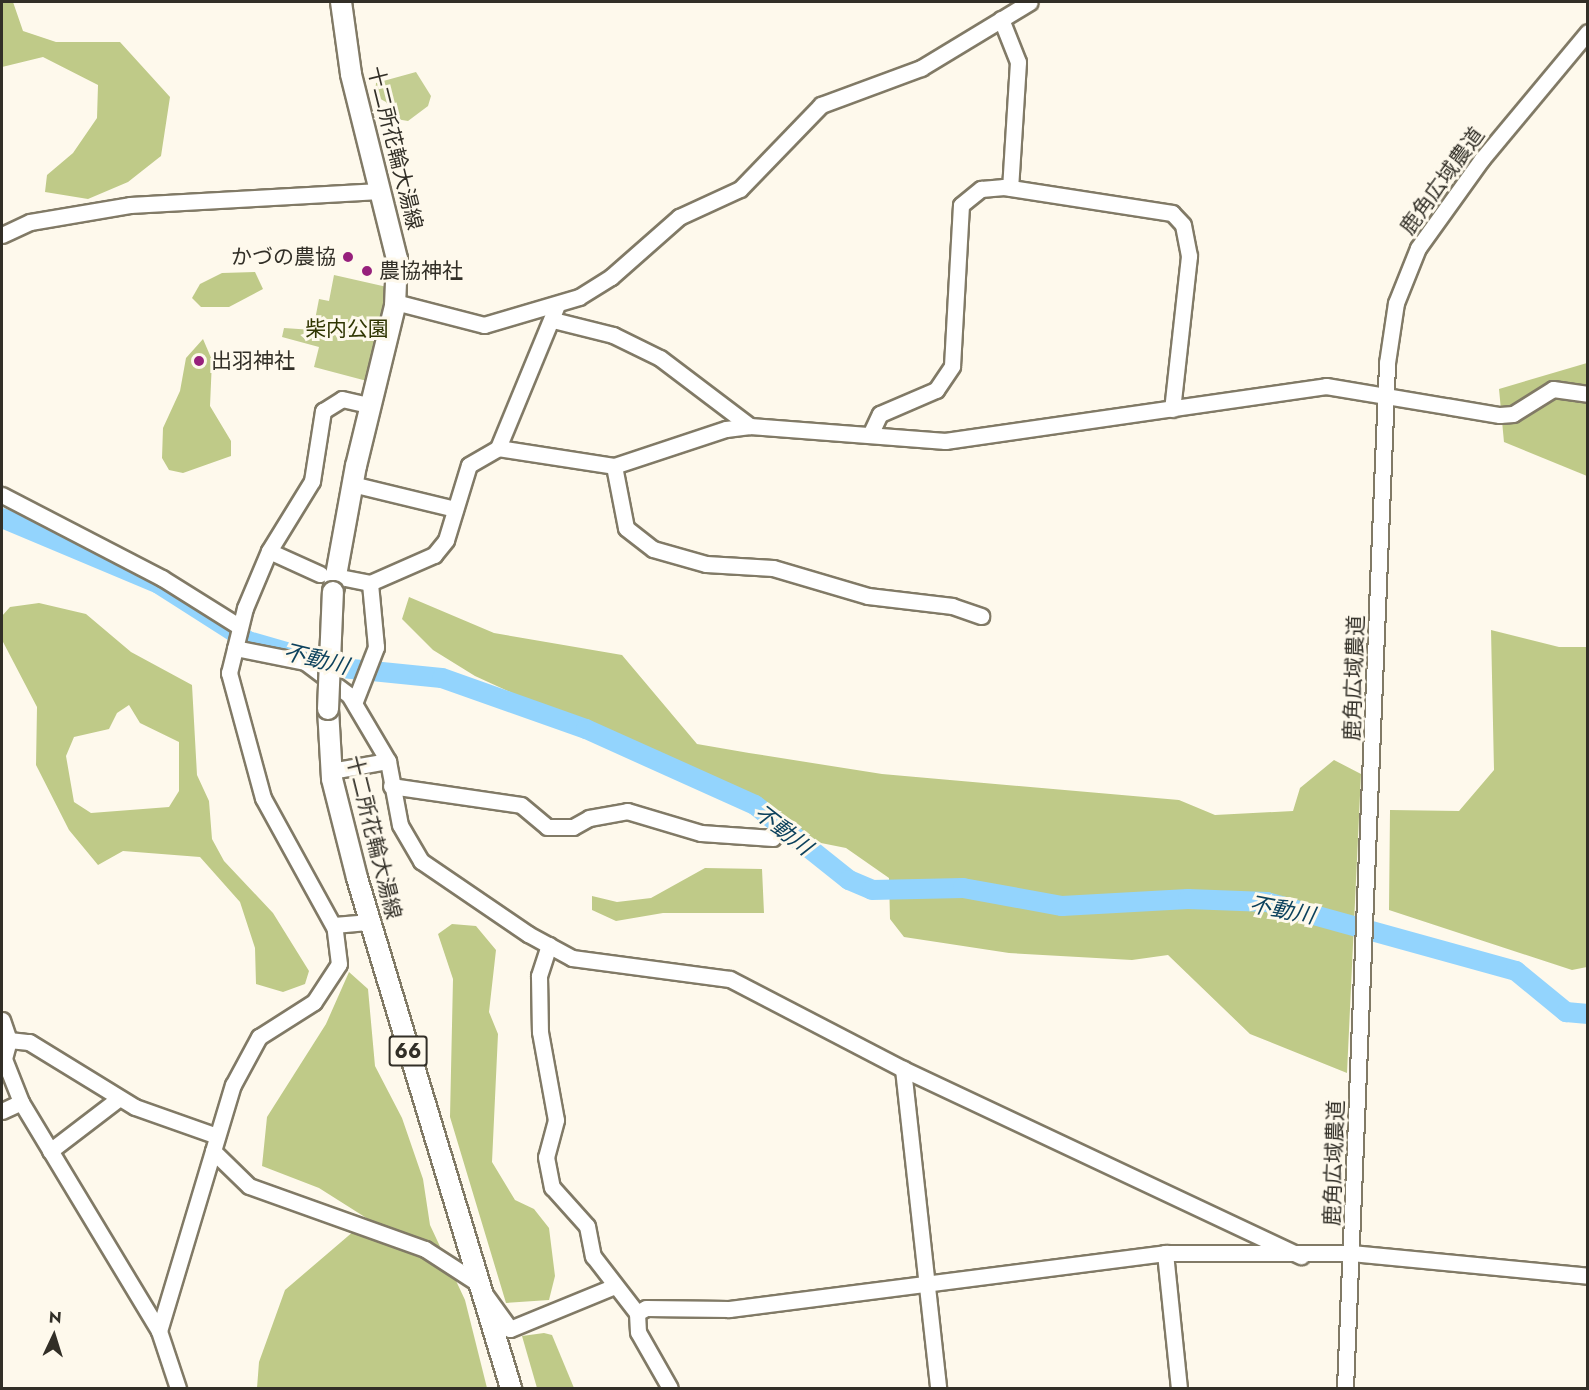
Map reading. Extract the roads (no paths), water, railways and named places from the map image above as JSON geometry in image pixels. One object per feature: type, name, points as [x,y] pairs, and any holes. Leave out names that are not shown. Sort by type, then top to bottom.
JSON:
[{"type":"main road","name":"十二所花輪大湯線","points":[[340,2],[351,74],[397,258],[395,302],[352,484],[339,585],[328,709],[331,771],[370,922],[511,1389]]},
{"type":"street","points":[[395,302],[484,325],[554,314],[611,277],[678,217],[740,189],[822,105],[921,68],[1030,2]]},
{"type":"street","points":[[1001,19],[1017,62],[1010,188]]},
{"type":"street","name":"鹿角広域農道","points":[[1345,1389],[1387,398],[1396,303],[1418,248],[1482,159],[1587,32]]},
{"type":"street","points":[[870,435],[880,414],[936,390],[952,366],[962,205],[981,189],[1010,188],[1172,213],[1183,225],[1189,256],[1172,409]]},
{"type":"street","points":[[2,235],[30,222],[130,205],[380,191]]},
{"type":"street","points":[[554,314],[614,335],[660,358],[750,426]]},
{"type":"street","points":[[339,585],[370,583],[434,555],[446,540],[469,465],[498,448],[554,314]]},
{"type":"street","points":[[498,448],[614,465],[726,429],[750,426],[945,441],[1326,386],[1387,398],[1506,415],[1553,389],[1587,393]]},
{"type":"street","points":[[159,1331],[233,1084],[259,1037],[314,1002],[334,973],[340,948],[334,925],[263,798],[252,768],[230,674],[237,637],[269,551],[308,490],[323,411],[342,399],[369,405]]},
{"type":"street","points":[[614,465],[626,528],[653,549],[706,564],[774,568],[868,596],[952,606],[981,616]]},
{"type":"street","points":[[352,484],[455,509]]},
{"type":"street","points":[[2,495],[162,578],[237,637],[305,662],[355,701],[388,761],[400,825],[421,861],[474,901],[549,945],[572,958],[730,979],[903,1069],[1301,1256]]},
{"type":"street","points":[[269,551],[320,574]]},
{"type":"street","points":[[355,701],[372,662],[378,634],[370,583]]},
{"type":"street","points":[[331,771],[388,761]]},
{"type":"street","points":[[391,786],[521,805],[547,827],[573,827],[589,818],[627,811],[701,833],[773,838]]},
{"type":"street","points":[[334,925],[370,922]]},
{"type":"street","points":[[549,945],[539,976],[540,1032],[556,1120],[546,1157],[552,1186],[587,1226],[593,1256],[637,1313],[638,1332],[670,1389]]},
{"type":"street","points":[[2,1020],[9,1040],[4,1059],[21,1102],[159,1331],[178,1389]]},
{"type":"street","points":[[9,1040],[29,1042],[118,1099],[218,1136]]},
{"type":"street","points":[[903,1069],[938,1389]]},
{"type":"street","points":[[50,1151],[118,1099]]},
{"type":"street","points":[[2,1111],[21,1102]]},
{"type":"street","points":[[213,1151],[249,1186],[425,1249],[480,1288],[510,1329],[615,1286]]},
{"type":"street","points":[[637,1313],[646,1308],[729,1309],[1165,1253],[1301,1256],[1351,1253],[1587,1276]]},
{"type":"street","points":[[1165,1253],[1179,1389]]},
{"type":"waterway","name":"不動川","points":[[2,518],[159,584],[248,641],[342,668],[442,678],[586,729],[755,805],[849,880],[872,890],[963,888],[1062,906],[1188,899],[1267,902],[1516,971],[1566,1012],[1588,1014]]},
{"type":"place","name":"かづの農協","points":[[348,257]]},
{"type":"place","name":"農協神社","points":[[367,271]]},
{"type":"place","name":"出羽神社","points":[[199,361]]},
{"type":"park label","name":"柴内公園","points":[[347,329]]}]
